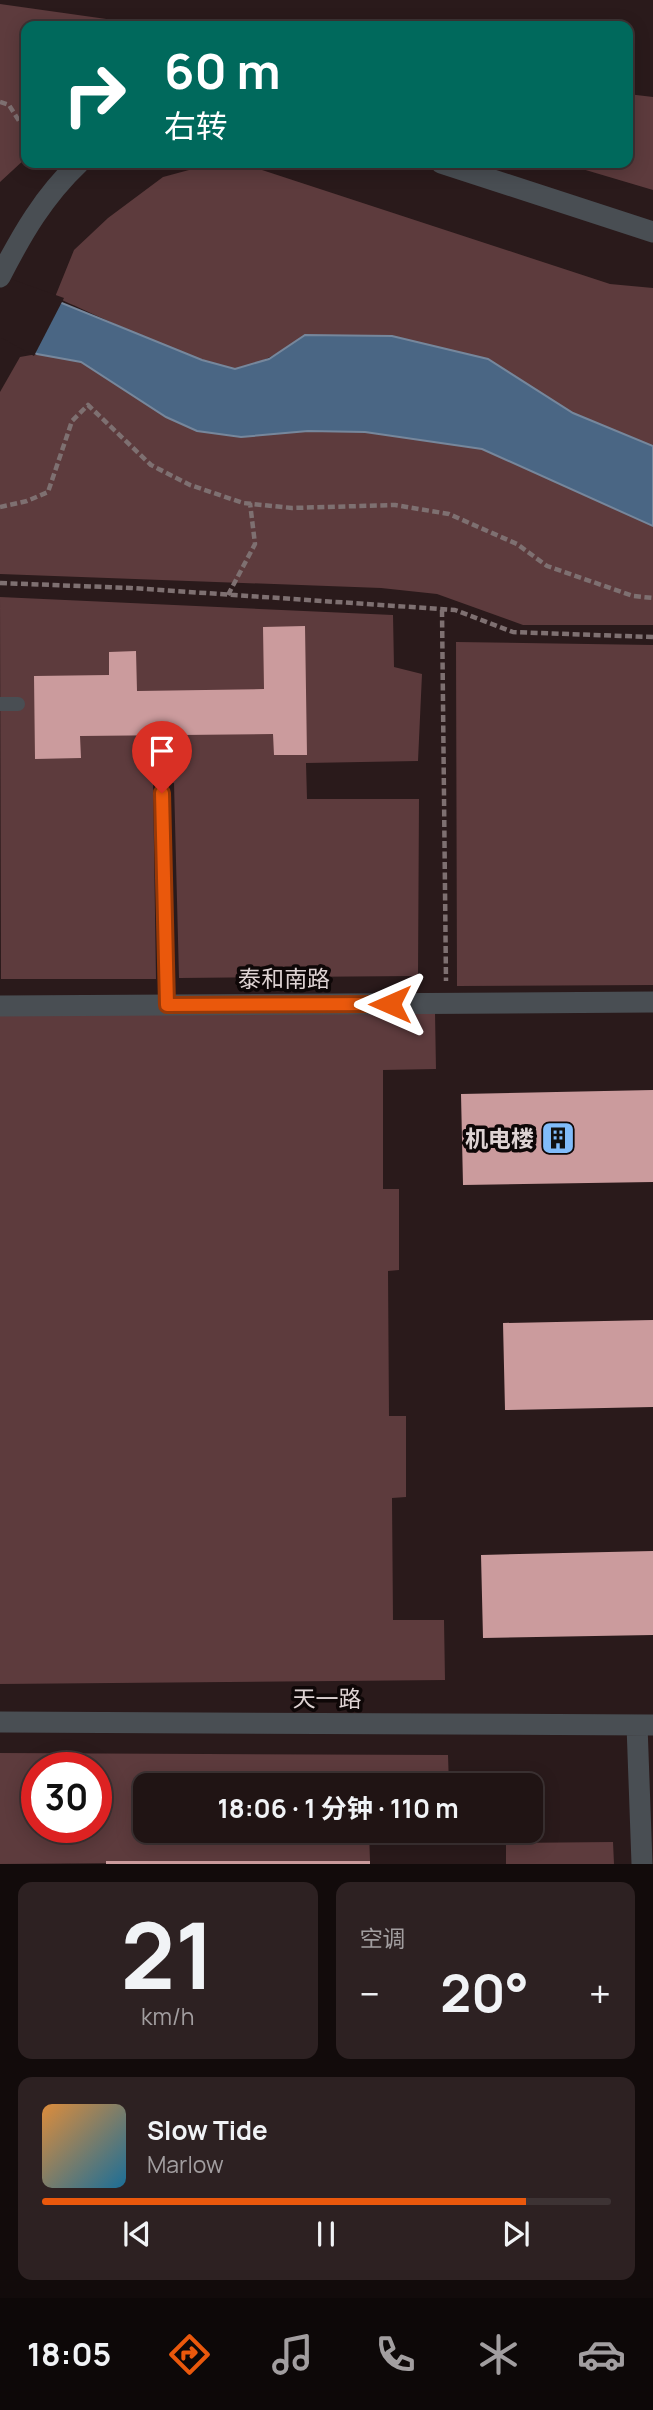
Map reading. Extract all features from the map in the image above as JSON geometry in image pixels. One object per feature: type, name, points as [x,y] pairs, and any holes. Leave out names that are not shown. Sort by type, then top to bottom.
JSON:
[{"type":"street","points":[[0,277],[25,228],[58,183],[74,168]]},
{"type":"street","points":[[456,168],[653,232]]},
{"type":"street","name":"泰和南路","points":[[0,1006],[653,1002]]},
{"type":"street","name":"天一路","points":[[0,1722],[645,1725]]},
{"type":"street","points":[[642,1864],[647,1830],[645,1725]]},
{"type":"lane","points":[[0,704],[18,704]]},
{"type":"lane","points":[[162,793],[167,1005]]},
{"type":"path","points":[[0,102],[9,105],[21,124]]},
{"type":"path","points":[[0,507],[27,501],[48,492],[72,422],[88,405],[150,465],[190,485],[250,503],[292,508],[395,505],[449,513],[517,544],[547,566],[633,596],[653,598]]},
{"type":"path","points":[[228,595],[255,544],[250,503]]},
{"type":"path","points":[[0,583],[455,610],[513,632],[653,637]]},
{"type":"path","points":[[442,610],[446,1003]]},
{"type":"shaded area","points":[[0,4],[121,21],[21,21],[21,163],[0,182]]},
{"type":"shaded area","points":[[633,95],[653,97],[653,190],[579,168],[633,168]]},
{"type":"shaded area","points":[[196,168],[262,170],[610,284],[653,288],[653,446],[573,413],[488,359],[305,335],[256,363],[238,368],[224,367],[177,351],[55,297],[74,250],[108,218],[163,177]]},
{"type":"shaded area","points":[[37,354],[80,362],[120,385],[308,431],[365,432],[482,449],[653,526],[653,625],[523,625],[437,594],[381,588],[0,574],[0,392],[20,357]]},
{"type":"shaded area","points":[[0,597],[393,615],[394,667],[422,674],[418,761],[306,763],[307,799],[419,799],[418,976],[179,978],[174,783],[153,781],[156,979],[1,979]]},
{"type":"shaded area","points":[[456,642],[653,645],[653,985],[457,986]]},
{"type":"shaded area","points":[[435,1012],[436,1069],[383,1070],[383,1189],[399,1189],[399,1270],[388,1271],[389,1416],[406,1416],[406,1497],[392,1498],[393,1620],[444,1620],[445,1680],[0,1684],[0,1015]]},
{"type":"shaded area","points":[[0,1753],[21,1753],[21,1843],[112,1843],[112,1754],[448,1755],[449,1773],[133,1773],[133,1843],[369,1843],[370,1861],[0,1864]]},
{"type":"shaded area","points":[[613,1842],[614,1864],[506,1864],[506,1843]]},
{"type":"water","points":[[0,278],[202,360],[235,369],[269,359],[305,335],[392,336],[488,359],[573,413],[653,446],[653,526],[482,449],[365,432],[308,431],[241,437],[197,431],[166,417],[81,362],[37,354],[0,333]]},
{"type":"pier","points":[[0,275],[64,298],[34,356],[0,337]]},
{"type":"building","points":[[305,626],[307,755],[274,755],[273,734],[80,736],[81,758],[35,759],[34,676],[109,675],[109,652],[136,651],[137,691],[264,689],[263,627]]},
{"type":"building","name":"机电楼","points":[[653,1090],[653,1182],[463,1185],[461,1094]]},
{"type":"building","points":[[653,1320],[653,1407],[505,1410],[503,1323]]},
{"type":"building","points":[[653,1551],[653,1635],[483,1638],[481,1555]]},
{"type":"building","points":[[106,1861],[370,1861],[370,1864],[106,1864]]},
{"type":"place","name":"机电楼","points":[[558,1138]]},
{"type":"route","points":[[162,793],[167,1005],[390,1004]]}]
